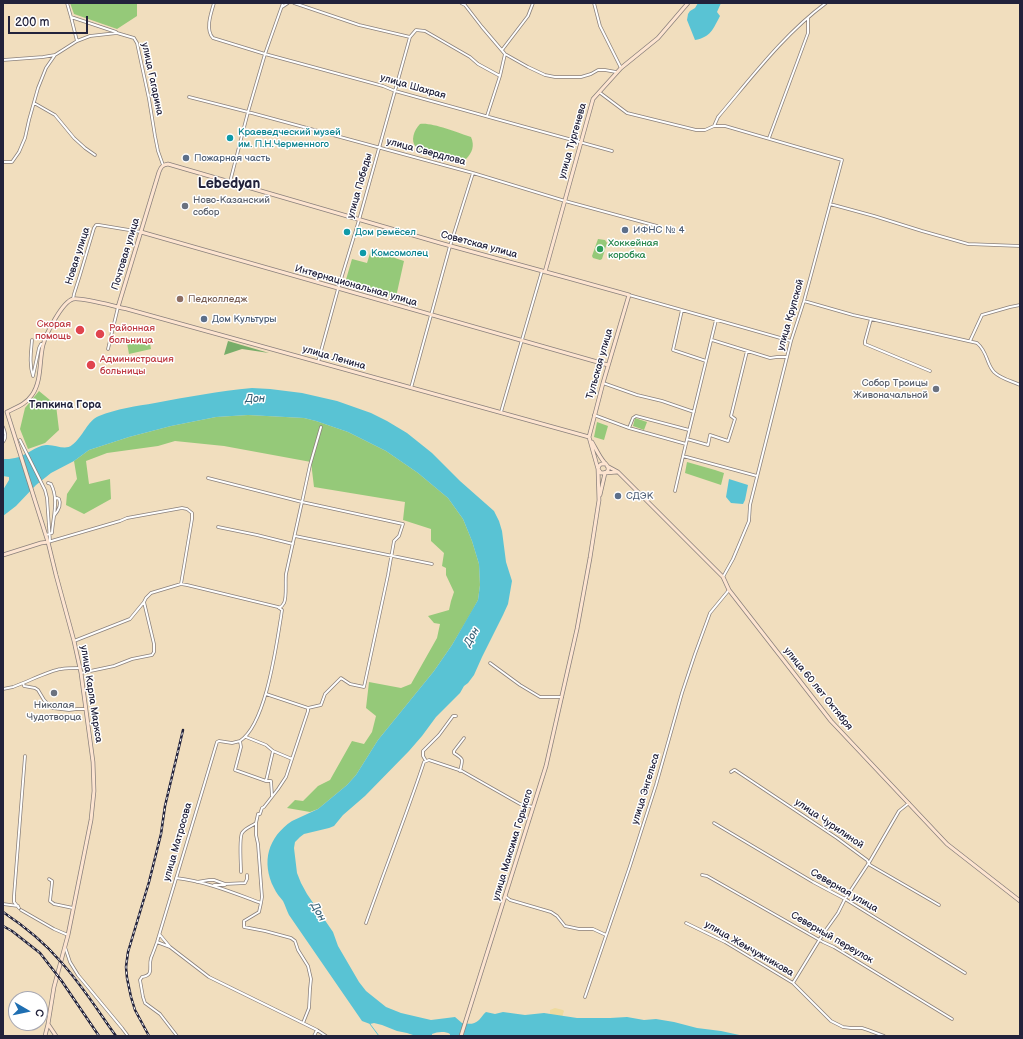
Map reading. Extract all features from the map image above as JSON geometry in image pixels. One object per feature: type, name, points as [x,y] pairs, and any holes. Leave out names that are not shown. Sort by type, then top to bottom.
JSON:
[{"type":"main road","name":"улица Тургенева","points":[[544,271],[593,99],[616,72],[658,38],[688,3]]},
{"type":"main road","name":"Советская улица","points":[[164,165],[230,182],[450,246],[629,295]]},
{"type":"main road","name":"Почтовая улица","points":[[118,307],[159,172],[164,165]]},
{"type":"main road","name":"Интернациональная улица","points":[[141,232],[608,365]]},
{"type":"main road","name":"Тульская улица","points":[[598,469],[589,437],[608,365],[629,295]]},
{"type":"main road","name":"улица Ленина","points":[[73,299],[83,299],[118,307],[589,437]]},
{"type":"main road","name":"Новая улица","points":[[7,412],[28,400],[37,387],[43,344],[59,312],[73,299]]},
{"type":"main road","points":[[3,408],[7,412]]},
{"type":"main road","name":"улица Карла Маркса","points":[[7,412],[35,502],[49,541],[56,575],[74,641],[81,673],[93,762],[94,791],[90,820],[68,934],[54,987],[48,1024]]},
{"type":"main road","points":[[589,437],[606,465],[608,470],[605,473]]},
{"type":"main road","points":[[606,465],[602,463],[600,464],[598,469],[600,472],[618,472]]},
{"type":"main road","name":"улица 60 лет Октября","points":[[606,465],[618,472],[723,577],[729,590],[831,721],[947,844],[1020,901]]},
{"type":"main road","name":"улица Максима Горького","points":[[598,469],[598,501]]},
{"type":"main road","name":"улица Максима Горького","points":[[461,1036],[546,766],[577,629],[590,564],[598,501],[605,473]]},
{"type":"main road","points":[[3,555],[49,541]]},
{"type":"main road","points":[[48,1024],[56,1036]]},
{"type":"street","points":[[67,3],[72,17],[77,41]]},
{"type":"street","name":"улица Шахрая","points":[[214,3],[209,23],[210,35],[213,38],[265,54],[383,86],[395,91],[612,151]]},
{"type":"street","points":[[230,182],[265,54],[283,3]]},
{"type":"street","points":[[282,8],[288,3]]},
{"type":"street","points":[[294,3],[359,25],[410,37],[416,30],[425,31],[500,76]]},
{"type":"street","points":[[461,3],[505,54],[545,75],[555,77],[580,77],[598,70],[616,72]]},
{"type":"street","points":[[502,50],[528,16],[533,3]]},
{"type":"street","points":[[594,3],[600,26],[621,68]]},
{"type":"street","points":[[714,126],[718,117],[764,62],[798,26],[826,3]]},
{"type":"street","points":[[72,17],[117,33]]},
{"type":"street","points":[[599,92],[627,113],[696,130],[705,130],[714,126],[725,126],[769,138],[808,33],[808,18]]},
{"type":"street","name":"улица Гагарина","points":[[3,162],[12,162],[19,152],[25,138],[38,88],[46,68],[55,55],[77,41],[90,36],[117,33],[134,38],[138,43],[150,99],[158,151],[164,165]]},
{"type":"street","name":"улица Победы","points":[[318,362],[410,37]]},
{"type":"street","points":[[487,116],[500,76],[505,54]]},
{"type":"street","points":[[3,60],[55,55]]},
{"type":"street","name":"улица Свердлова","points":[[189,98],[248,112],[473,173],[565,201],[657,226]]},
{"type":"street","points":[[34,103],[55,115],[74,138],[94,155]]},
{"type":"street","name":"улица Крупской","points":[[723,577],[733,559],[749,521],[750,505],[791,341],[804,301],[842,160],[769,138]]},
{"type":"street","points":[[411,388],[450,246],[473,173]]},
{"type":"street","points":[[830,204],[968,244],[1020,246]]},
{"type":"street","name":"Новая улица","points":[[73,299],[94,228],[96,225],[99,225]]},
{"type":"street","name":"Интернациональная улица","points":[[99,225],[141,232]]},
{"type":"street","name":"улица Тургенева","points":[[501,412],[544,271]]},
{"type":"street","name":"Советская улица","points":[[629,295],[791,341]]},
{"type":"street","points":[[804,301],[853,315],[977,343],[982,347],[990,366],[995,372],[1002,377],[1020,385]]},
{"type":"street","points":[[970,341],[982,315],[1020,305]]},
{"type":"street","name":"Почтовая улица","points":[[108,349],[118,307]]},
{"type":"street","points":[[682,310],[673,350],[706,361]]},
{"type":"street","points":[[871,319],[864,341],[865,344],[930,371]]},
{"type":"street","points":[[675,491],[716,320]]},
{"type":"street","points":[[32,340],[30,353],[33,376],[38,348],[41,344],[43,344]]},
{"type":"street","points":[[712,340],[770,358],[787,357]]},
{"type":"street","points":[[687,439],[708,445],[710,436],[728,441],[735,419],[731,416],[747,351]]},
{"type":"street","points":[[603,383],[694,412]]},
{"type":"street","points":[[594,415],[629,428],[686,444]]},
{"type":"street","points":[[629,428],[633,418],[636,416],[689,430]]},
{"type":"street","points":[[280,608],[284,603],[286,594],[286,574],[310,465],[321,426]]},
{"type":"street","points":[[3,427],[6,438],[3,442]]},
{"type":"street","name":"улица Карла Маркса","points":[[20,440],[45,490],[50,534],[49,541]]},
{"type":"street","points":[[683,456],[757,476]]},
{"type":"street","points":[[208,478],[302,502],[403,524],[399,536],[394,542],[364,687],[350,684],[341,678],[325,694],[321,705],[308,708],[266,694]]},
{"type":"street","points":[[46,535],[52,533],[55,499],[54,489],[51,484],[48,483]]},
{"type":"street","points":[[54,517],[60,507],[59,499],[55,499]]},
{"type":"street","points":[[49,541],[127,518],[182,508],[192,513],[192,519],[181,584]]},
{"type":"street","points":[[218,526],[293,544]]},
{"type":"street","points":[[295,536],[432,564]]},
{"type":"street","points":[[74,641],[130,619],[151,593],[181,584],[280,608]]},
{"type":"street","name":"улица Энгельса","points":[[585,997],[630,866],[695,654],[710,613],[729,590]]},
{"type":"street","points":[[81,673],[114,666],[132,659],[152,655],[154,652],[154,644],[144,602]]},
{"type":"street","points":[[272,796],[271,781],[266,781],[235,770],[241,747],[240,741],[246,737],[253,728],[266,694],[281,617],[282,610],[280,608]]},
{"type":"street","points":[[490,663],[520,685],[540,696],[562,697]]},
{"type":"street","points":[[3,689],[13,687],[62,669],[80,668]]},
{"type":"street","points":[[23,683],[24,686],[38,690],[44,700],[52,708],[68,710],[86,709]]},
{"type":"street","points":[[303,1024],[309,1008],[312,978],[308,966],[298,950],[295,941],[290,937],[244,927],[244,921],[259,912],[262,897],[256,835],[258,814],[260,814],[262,808],[278,790],[286,777],[308,708]]},
{"type":"street","points":[[426,761],[423,756],[423,751],[439,735],[453,716],[456,716]]},
{"type":"street","points":[[246,737],[266,745],[273,751],[292,758]]},
{"type":"street","points":[[460,771],[463,760],[462,757],[454,753],[454,751],[464,738]]},
{"type":"street","name":"улица Матросова","points":[[177,1036],[160,1014],[145,1003],[140,980],[149,973],[150,970],[150,960],[158,942],[217,742],[232,743],[240,741]]},
{"type":"street","points":[[266,781],[273,751]]},
{"type":"street","points":[[19,908],[14,902],[14,896],[25,756]]},
{"type":"street","points":[[426,761],[429,760],[460,771],[520,804],[533,807]]},
{"type":"street","points":[[366,923],[406,816],[424,762],[426,761]]},
{"type":"street","name":"улица Чурилиной","points":[[731,772],[735,770],[837,838],[868,860],[870,865],[939,905]]},
{"type":"street","points":[[793,983],[819,940],[838,913],[899,811],[909,803]]},
{"type":"street","points":[[241,872],[242,863],[240,850],[242,833],[256,823]]},
{"type":"street","name":"Северная улица","points":[[714,823],[813,882],[845,899],[965,973]]},
{"type":"street","points":[[212,886],[245,883],[247,880],[247,875]]},
{"type":"street","name":"Северный переулок","points":[[702,875],[708,876],[840,951],[952,1019]]},
{"type":"street","points":[[176,878],[189,879],[261,903]]},
{"type":"street","points":[[49,879],[52,881],[50,901],[54,904],[73,908]]},
{"type":"street","points":[[197,882],[214,880],[226,884]]},
{"type":"street","points":[[505,896],[510,900],[551,912],[565,926],[579,929],[593,929],[606,935]]},
{"type":"street","points":[[3,904],[19,908],[54,929],[68,934]]},
{"type":"street","name":"улица Жемчужникова","points":[[686,923],[725,942],[793,983],[830,1021],[843,1027],[862,1028],[884,1036]]},
{"type":"street","points":[[160,934],[170,947],[209,977],[317,1030],[326,1036]]},
{"type":"street","points":[[158,942],[170,947]]},
{"type":"street","points":[[65,947],[70,962],[78,975],[128,1036]]},
{"type":"street","points":[[314,1036],[317,1030]]},
{"type":"green space","points":[[70,3],[137,3],[137,16],[117,29],[74,14]]},
{"type":"green space","points":[[420,124],[437,126],[471,137],[473,146],[470,154],[466,159],[457,161],[435,156],[419,149],[414,145],[413,139],[416,129]]},
{"type":"green space","name":"Хоккейная коробка","points":[[598,239],[605,240],[607,243],[602,259],[600,260],[593,258],[592,256]]},
{"type":"green space","points":[[371,250],[404,261],[396,297],[345,283],[352,259],[367,263]]},
{"type":"green space","points":[[149,338],[151,349],[129,354],[127,343]]},
{"type":"green space","points":[[228,341],[269,353],[242,349],[224,355]]},
{"type":"green space","name":"Тяпкина Гора","points":[[39,391],[56,405],[59,430],[45,443],[28,449],[20,429],[25,408]]},
{"type":"green space","points":[[248,415],[304,418],[316,421],[348,432],[386,451],[418,473],[448,498],[463,519],[479,564],[480,585],[478,600],[452,645],[434,671],[378,740],[356,775],[347,785],[318,809],[310,812],[287,808],[295,800],[303,801],[318,786],[330,780],[352,741],[364,744],[372,732],[376,716],[366,708],[369,682],[401,688],[411,684],[437,638],[440,624],[434,623],[428,616],[449,610],[454,592],[446,575],[446,568],[442,566],[444,553],[431,541],[431,529],[403,520],[405,502],[314,487],[311,462],[224,446],[175,441],[158,446],[107,453],[86,461],[89,484],[110,479],[111,499],[84,514],[66,505],[67,494],[77,479],[74,461],[89,450],[129,437],[171,426],[216,417]]},
{"type":"green space","points":[[635,418],[647,422],[644,430],[633,426]]},
{"type":"green space","points":[[597,422],[608,426],[604,440],[594,437]]},
{"type":"green space","points":[[687,462],[724,473],[721,485],[685,473]]},
{"type":"sand","points":[[555,1008],[564,1011],[562,1017],[550,1015],[550,1010]]},
{"type":"water","points":[[698,3],[721,3],[717,12],[720,16],[711,32],[705,37],[695,40],[687,20],[688,14]]},
{"type":"water","name":"Дон","points":[[252,388],[302,393],[337,401],[371,413],[407,433],[432,453],[460,481],[494,511],[502,531],[506,562],[512,581],[508,604],[503,615],[474,675],[460,693],[436,717],[409,751],[365,796],[343,815],[334,826],[304,834],[295,842],[294,848],[297,873],[301,883],[333,932],[338,946],[359,982],[366,991],[386,1007],[401,1013],[431,1020],[455,1017],[462,1023],[471,1024],[477,1022],[486,1012],[495,1014],[503,1012],[525,1015],[544,1013],[577,1018],[627,1017],[644,1020],[656,1019],[744,1036],[448,1036],[450,1034],[441,1032],[432,1034],[432,1036],[416,1036],[382,1025],[374,1023],[370,1024],[362,1021],[289,915],[283,901],[275,890],[268,869],[269,851],[272,842],[284,827],[292,821],[318,809],[347,785],[356,775],[378,740],[434,671],[452,645],[478,600],[480,585],[479,564],[463,519],[448,498],[418,473],[386,451],[348,432],[304,418],[248,415],[216,417],[171,426],[129,437],[89,450],[74,461],[51,473],[36,485],[16,506],[3,516],[3,490],[9,480],[9,477],[3,476],[3,459],[19,457],[38,447],[46,445],[69,447],[76,442],[95,418],[112,411],[203,394]]},
{"type":"water","points":[[729,479],[748,485],[743,504],[731,503],[726,497]]},
{"type":"waterway","points":[[370,1024],[379,1036]]},
{"type":"railway","points":[[149,1036],[135,1010],[127,978],[126,967],[128,952],[149,882],[161,834],[165,806],[183,730]]},
{"type":"railway","points":[[3,912],[34,935],[69,971],[116,1036]]},
{"type":"railway","points":[[3,926],[12,931],[40,953],[61,980],[99,1036]]},
{"type":"place","name":"Краеведческий музей им. П.Н.Черменного","points":[[230,138]]},
{"type":"place","name":"Пожарная часть","points":[[186,158]]},
{"type":"place","name":"Ново-Казанский собор","points":[[185,206]]},
{"type":"place","name":"ИФНС № 4","points":[[625,230]]},
{"type":"place","name":"Дом ремёсел","points":[[347,232]]},
{"type":"place","name":"Хоккейная коробка","points":[[600,249]]},
{"type":"place","name":"Комсомолец","points":[[363,253]]},
{"type":"place","name":"Педколледж","points":[[180,299]]},
{"type":"place","name":"Дом Культуры","points":[[204,319]]},
{"type":"place","name":"Скорая помощь","points":[[80,330]]},
{"type":"place","name":"Районная больница","points":[[100,334]]},
{"type":"place","name":"Администрация больницы","points":[[91,365]]},
{"type":"place","name":"Собор Троицы Живоначальной","points":[[936,389]]},
{"type":"place","name":"СДЭК","points":[[618,496]]},
{"type":"place","name":"Николая Чудотворца","points":[[54,693]]},
{"type":"district","name":"Lebedyan","points":[[229,184]]},
{"type":"district","name":"Тяпкина Гора","points":[[65,405]]}]
